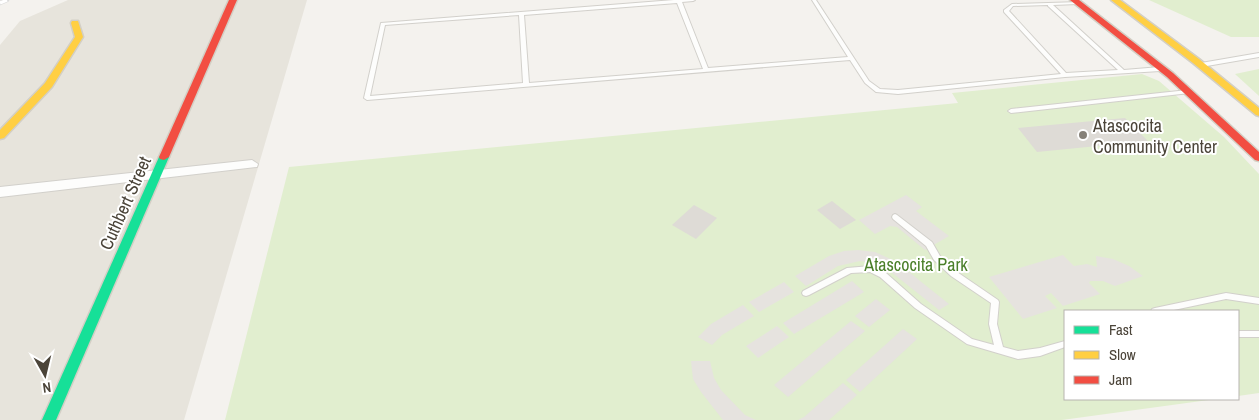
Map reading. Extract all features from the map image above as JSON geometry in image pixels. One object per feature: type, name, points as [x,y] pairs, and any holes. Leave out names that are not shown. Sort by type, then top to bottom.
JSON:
[{"type":"street","name":"Cuthbert Street","points":[[49,420],[233,0]]},
{"type":"street","points":[[1115,0],[1201,65],[1259,113]]},
{"type":"street","points":[[1076,2],[1188,92],[1259,158]]},
{"type":"street","points":[[0,136],[49,84],[79,37],[75,23]]},
{"type":"street","points":[[1161,69],[1201,65]]},
{"type":"street","points":[[0,192],[252,164]]},
{"type":"lane","points":[[693,0],[382,24],[367,98],[851,58]]},
{"type":"lane","points":[[814,0],[867,82],[878,91],[898,92],[1121,70],[1161,69]]},
{"type":"lane","points":[[679,1],[706,70]]},
{"type":"lane","points":[[1066,75],[1006,11],[1012,5],[1050,5],[1076,2]]},
{"type":"lane","points":[[1050,5],[1121,70]]},
{"type":"lane","points":[[521,13],[526,85]]},
{"type":"lane","points":[[1201,65],[1259,55]]},
{"type":"lane","points":[[1011,112],[1188,92]]},
{"type":"lane","points":[[895,217],[929,244],[937,258],[954,274],[995,302],[993,324],[999,349]]},
{"type":"lane","points":[[806,293],[850,270],[871,269],[883,275],[918,306],[970,342],[1018,354],[1040,352],[1064,344]]},
{"type":"lane","points":[[1163,310],[1226,296],[1259,301]]},
{"type":"lane","points":[[1239,334],[1259,334]]},
{"type":"shaded area","points":[[68,0],[307,0],[184,420],[0,420],[0,45],[20,21]]},
{"type":"shaded area","points":[[906,195],[922,207],[916,211],[949,236],[925,250],[897,227],[890,226],[875,234],[859,220]]},
{"type":"shaded area","points":[[844,251],[875,252],[895,261],[949,304],[939,310],[886,268],[874,263],[860,261],[838,266],[806,286],[795,276],[829,256]]},
{"type":"shaded area","points":[[1063,255],[1074,266],[1087,264],[1097,267],[1096,256],[1113,259],[1129,266],[1143,276],[1115,286],[1103,281],[1090,281],[1089,283],[1100,294],[1063,306],[1051,293],[1045,296],[1057,308],[1023,319],[989,277]]},
{"type":"shaded area","points":[[852,281],[864,292],[794,334],[783,323]]},
{"type":"shaded area","points":[[784,282],[794,292],[759,312],[749,302]]},
{"type":"shaded area","points":[[876,299],[890,310],[869,327],[855,316]]},
{"type":"shaded area","points":[[743,305],[754,316],[722,335],[712,345],[698,337],[711,324]]},
{"type":"shaded area","points":[[851,321],[865,331],[788,397],[774,385]]},
{"type":"shaded area","points":[[777,326],[789,337],[758,358],[746,346]]},
{"type":"shaded area","points":[[903,329],[917,339],[860,392],[846,380]]},
{"type":"shaded area","points":[[691,361],[710,361],[714,378],[721,390],[745,415],[756,420],[723,420],[693,379]]},
{"type":"shaded area","points":[[843,383],[857,395],[829,420],[798,420],[804,417]]},
{"type":"green space","points":[[1149,0],[1259,0],[1259,37],[1231,37]]},
{"type":"green space","points":[[1259,69],[1259,96],[1235,74]]},
{"type":"green space","name":"Atascocita Park","points":[[1142,74],[1159,81],[1224,137],[1259,174],[1259,393],[1239,396],[1239,310],[1064,310],[1064,400],[1209,400],[1062,420],[225,420],[289,167],[958,103],[952,93]]},
{"type":"building","name":"Atascocita Community Center","points":[[1125,118],[1148,141],[1037,152],[1018,128]]},
{"type":"building","points":[[832,201],[856,220],[840,229],[817,210]]},
{"type":"building","points":[[694,205],[717,218],[696,239],[672,225]]},
{"type":"railway","points":[[0,3],[7,0]]},
{"type":"traffic: fast","points":[[49,420],[164,157]]},
{"type":"traffic: slow","points":[[1115,0],[1196,61],[1259,113]]},
{"type":"traffic: slow","points":[[0,136],[49,85],[79,37],[75,23]]},
{"type":"traffic: jam","points":[[164,157],[233,0]]},
{"type":"traffic: jam","points":[[1074,0],[1170,75],[1259,158]]},
{"type":"place","name":"Atascocita Community Center","points":[[1083,135]]}]
